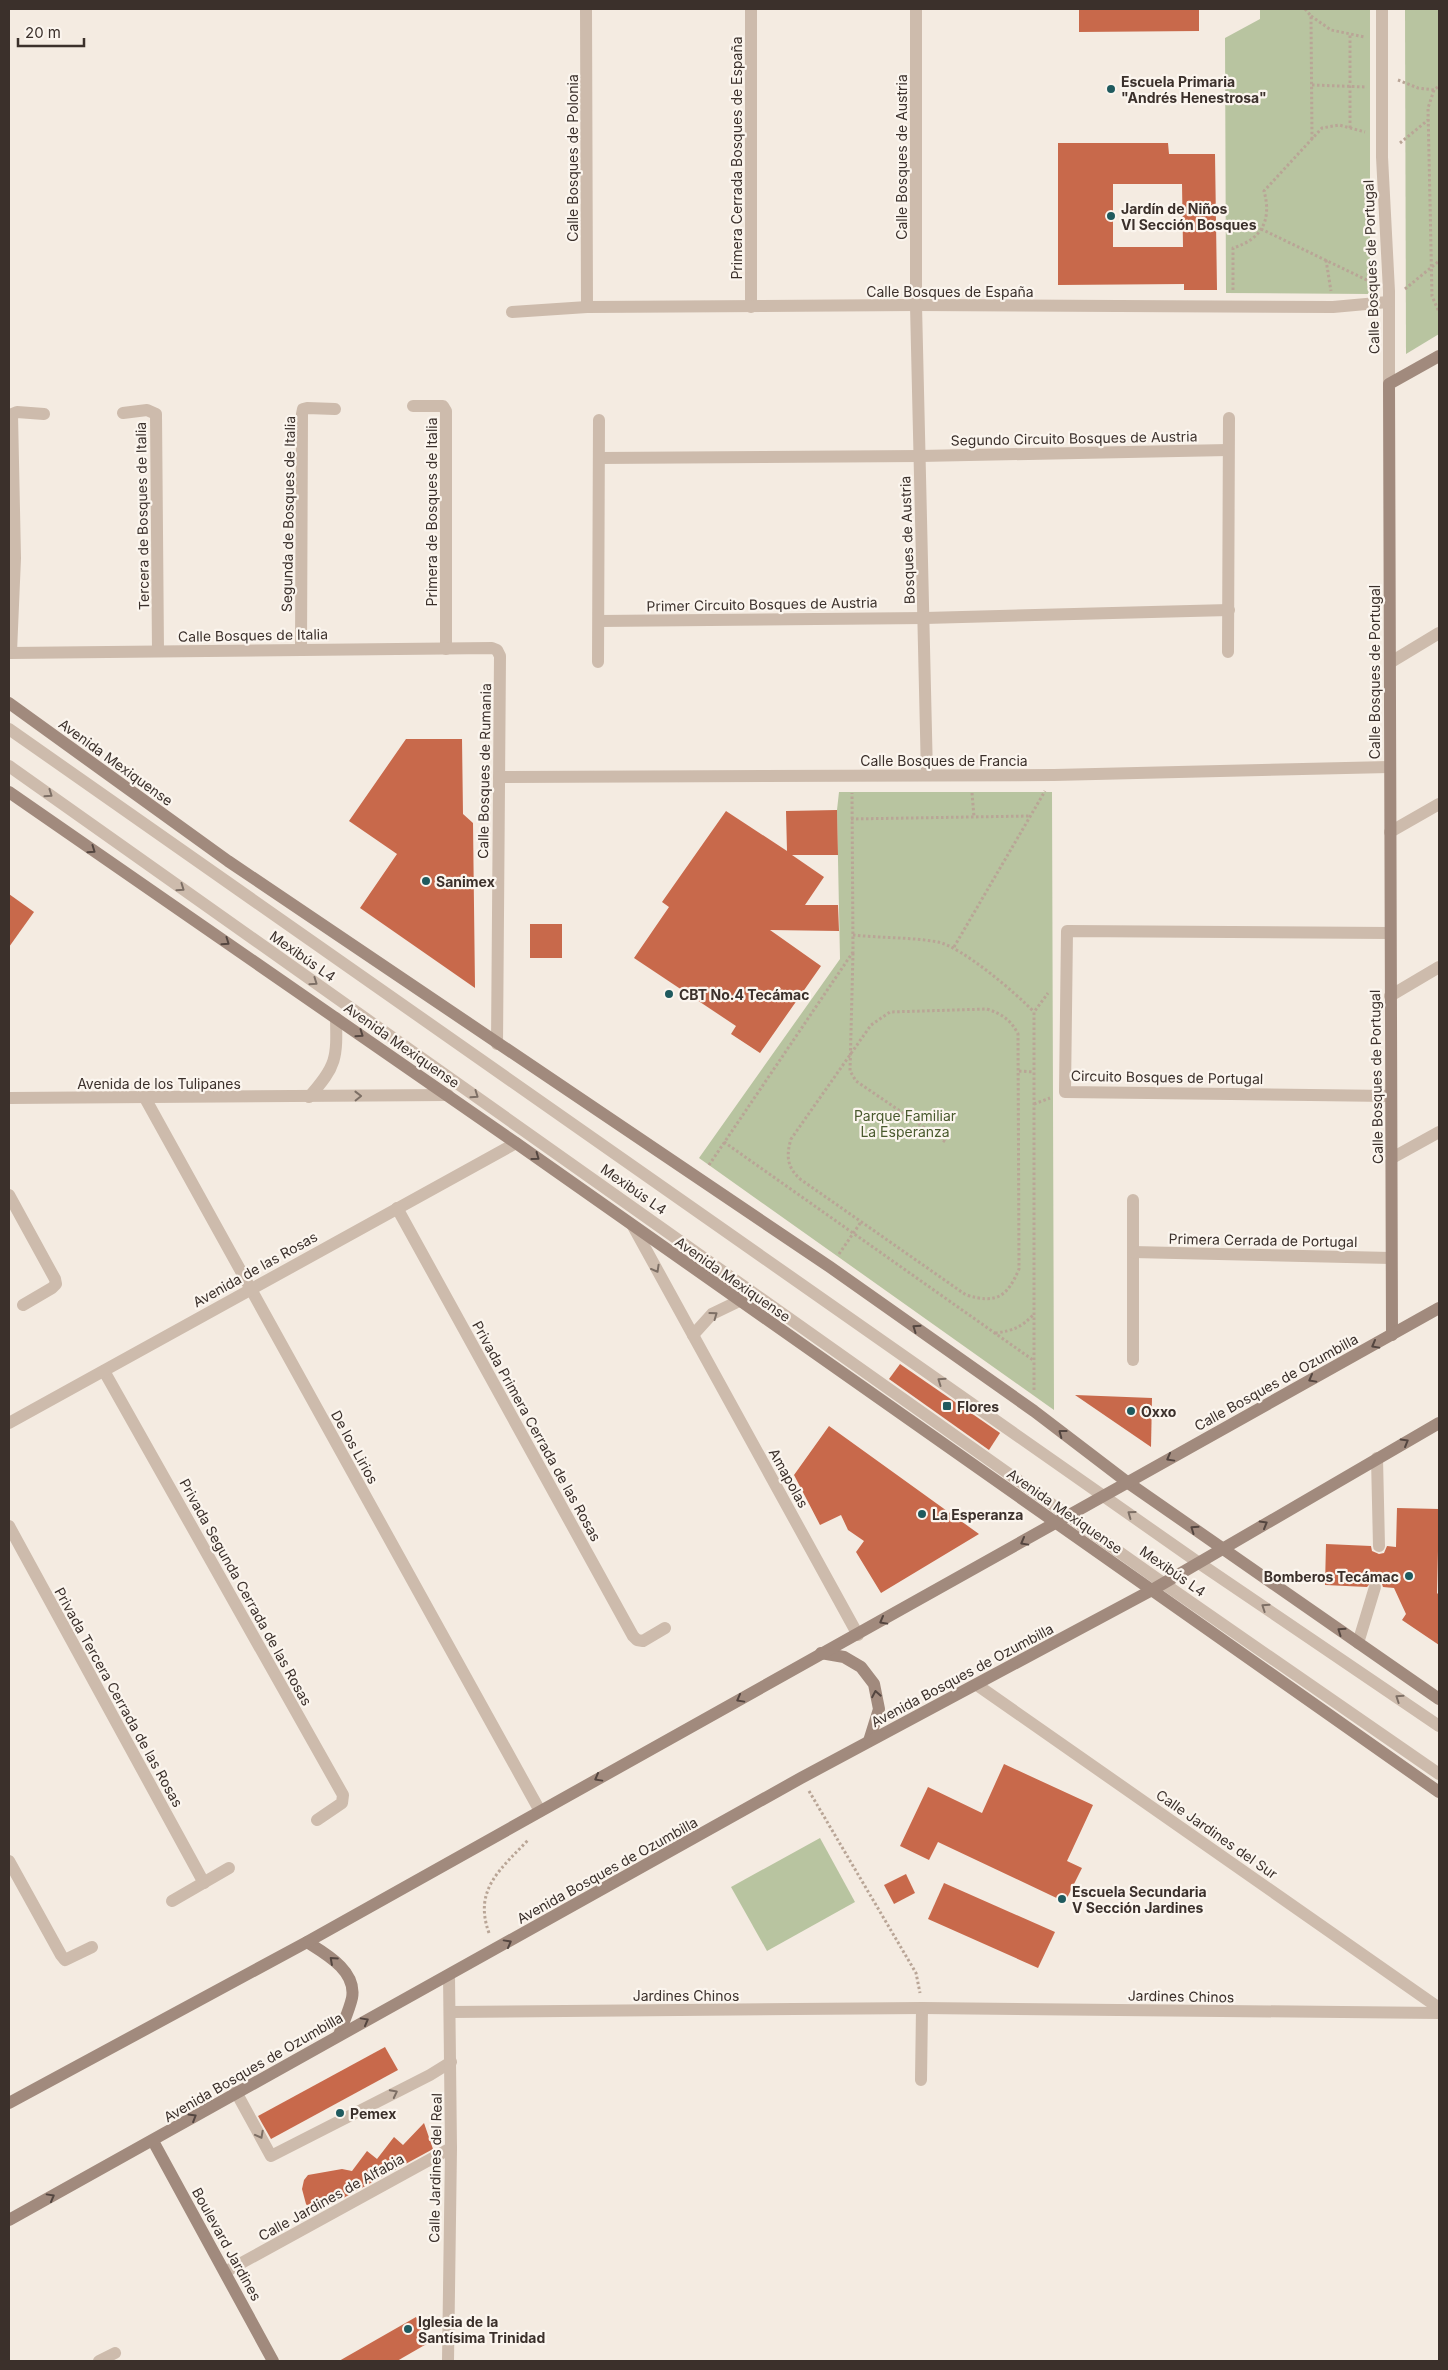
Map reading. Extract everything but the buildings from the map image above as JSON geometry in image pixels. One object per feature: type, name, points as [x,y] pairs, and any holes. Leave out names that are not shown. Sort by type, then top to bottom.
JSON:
[{"type":"main road","points":[[1389,384],[1439,356]]},
{"type":"main road","name":"Calle Bosques de Portugal","points":[[1389,384],[1392,1335]]},
{"type":"main road","name":"Avenida Mexiquense","points":[[9,703],[228,861],[830,1267],[1034,1411],[1127,1482],[1439,1698]]},
{"type":"main road","name":"Avenida Mexiquense","points":[[9,792],[516,1142],[632,1226],[1439,1792]]},
{"type":"main road","name":"Calle Bosques de Ozumbilla","points":[[1127,1482],[1439,1308]]},
{"type":"main road","points":[[1222,1549],[1439,1423]]},
{"type":"main road","points":[[9,2103],[307,1942],[821,1653],[858,1635],[1056,1524],[1127,1482]]},
{"type":"main road","name":"Avenida Bosques de Ozumbilla","points":[[9,2220],[801,1778],[1152,1590],[1222,1549]]},
{"type":"main road","points":[[821,1653],[844,1657],[861,1667],[874,1684],[879,1709],[869,1741]]},
{"type":"main road","points":[[307,1942],[334,1958],[349,1977],[352,1997],[339,2035]]},
{"type":"main road","name":"Boulevard Jardines","points":[[153,2141],[273,2361]]},
{"type":"street","name":"Calle Bosques de Polonia","points":[[586,9],[587,307]]},
{"type":"street","name":"Primera Cerrada Bosques de España","points":[[751,9],[751,307]]},
{"type":"street","name":"Calle Bosques de Austria","points":[[916,9],[916,305]]},
{"type":"street","name":"Calle Bosques de Portugal","points":[[1382,9],[1382,157],[1389,297],[1389,384]]},
{"type":"street","name":"Calle Bosques de España","points":[[512,312],[587,307],[916,305],[1334,307],[1389,297]]},
{"type":"street","name":"Bosques de Austria","points":[[916,305],[925,618],[927,775]]},
{"type":"street","name":"Primera de Bosques de Italia","points":[[413,406],[443,406],[446,411],[446,649]]},
{"type":"street","name":"Segunda de Bosques de Italia","points":[[302,650],[302,414],[303,409],[307,408],[335,409]]},
{"type":"street","name":"Tercera de Bosques de Italia","points":[[123,413],[147,410],[156,414],[158,651]]},
{"type":"street","points":[[10,653],[15,558],[12,414],[17,412],[44,414]]},
{"type":"street","points":[[1228,652],[1229,418]]},
{"type":"street","points":[[598,420],[598,662]]},
{"type":"street","name":"Segundo Circuito Bosques de Austria","points":[[920,456],[1228,450]]},
{"type":"street","points":[[598,458],[920,456]]},
{"type":"street","points":[[925,618],[1229,610]]},
{"type":"street","name":"Primer Circuito Bosques de Austria","points":[[599,621],[925,618]]},
{"type":"street","points":[[1391,662],[1439,634]]},
{"type":"street","name":"Calle Bosques de Italia","points":[[10,653],[492,648],[497,650]]},
{"type":"street","name":"Calle Bosques de Rumania","points":[[497,650],[500,656],[497,1044]]},
{"type":"street","name":"Mexibús L4","points":[[9,729],[1200,1563],[1439,1726]]},
{"type":"street","name":"Mexibús L4","points":[[9,766],[1163,1583],[1439,1774]]},
{"type":"street","name":"Calle Bosques de Francia","points":[[499,777],[852,774],[1054,775],[1389,767]]},
{"type":"street","points":[[1390,832],[1439,804]]},
{"type":"street","name":"Circuito Bosques de Portugal","points":[[1390,933],[1067,931],[1065,1092],[1390,1096]]},
{"type":"street","points":[[1390,996],[1439,967]]},
{"type":"street","points":[[309,1097],[333,1066],[337,1047],[336,1018]]},
{"type":"street","name":"Avenida de los Tulipanes","points":[[9,1098],[448,1095]]},
{"type":"street","name":"De los Lirios","points":[[145,1098],[540,1811]]},
{"type":"street","points":[[1392,1158],[1439,1132]]},
{"type":"street","name":"Avenida de las Rosas","points":[[9,1423],[516,1142]]},
{"type":"street","points":[[9,1195],[56,1279],[56,1284],[52,1288],[23,1306]]},
{"type":"street","points":[[1133,1200],[1133,1360]]},
{"type":"street","name":"Privada Primera Cerrada de las Rosas","points":[[397,1208],[633,1636],[637,1640],[643,1641],[665,1628]]},
{"type":"street","name":"Amapolas","points":[[632,1226],[858,1635]]},
{"type":"street","name":"Primera Cerrada de Portugal","points":[[1133,1252],[1391,1258]]},
{"type":"street","points":[[693,1335],[712,1314],[739,1301]]},
{"type":"street","name":"Privada Segunda Cerrada de las Rosas","points":[[104,1371],[343,1795],[342,1803],[317,1820]]},
{"type":"street","points":[[1377,1458],[1378,1546]]},
{"type":"street","name":"Privada Tercera Cerrada de las Rosas","points":[[9,1526],[204,1883]]},
{"type":"street","points":[[1358,1642],[1375,1587]]},
{"type":"street","name":"Calle Jardines del Sur","points":[[977,1685],[1439,2008]]},
{"type":"street","points":[[9,1862],[60,1955],[66,1960],[71,1959],[92,1947]]},
{"type":"street","points":[[172,1901],[229,1868]]},
{"type":"street","name":"Calle Jardines del Real","points":[[448,2361],[451,2148],[449,1975]]},
{"type":"street","points":[[922,2008],[922,2080]]},
{"type":"street","name":"Jardines Chinos","points":[[450,2012],[922,2008],[1439,2013]]},
{"type":"street","points":[[236,2092],[271,2156],[430,2075],[451,2062]]},
{"type":"street","name":"Calle Jardines de Alfabia","points":[[225,2272],[451,2148]]},
{"type":"street","points":[[98,2361],[115,2353]]},
{"type":"path","points":[[1305,9],[1311,16],[1332,30],[1382,40]]},
{"type":"path","points":[[1311,16],[1312,139]]},
{"type":"path","points":[[1350,34],[1350,128]]},
{"type":"path","points":[[1312,85],[1350,86],[1382,81],[1434,90]]},
{"type":"path","points":[[1439,86],[1434,90],[1428,108],[1432,296],[1439,312]]},
{"type":"path","points":[[1382,157],[1428,120]]},
{"type":"path","points":[[1232,308],[1233,248],[1247,244],[1261,229],[1266,220],[1268,206],[1264,191],[1322,128],[1339,125],[1382,137]]},
{"type":"path","points":[[1261,229],[1326,260],[1389,297],[1439,261]]},
{"type":"path","points":[[1326,260],[1334,307]]},
{"type":"path","points":[[852,774],[853,952],[850,1071],[856,1081],[947,1143]]},
{"type":"path","points":[[971,775],[974,817]]},
{"type":"path","points":[[954,948],[1054,775]]},
{"type":"path","points":[[851,819],[1031,816]]},
{"type":"path","points":[[853,935],[938,942],[954,948],[1023,1001],[1034,1012]]},
{"type":"path","points":[[699,1180],[853,952]]},
{"type":"path","points":[[1034,1411],[1034,1012],[1066,969]]},
{"type":"path","points":[[987,1009],[1000,1014],[1012,1023],[1018,1034],[1018,1071],[1019,1269],[1005,1294],[994,1299],[980,1299],[966,1295],[792,1172],[788,1162],[791,1139],[871,1025],[890,1012],[987,1009]]},
{"type":"path","points":[[1018,1071],[1034,1072]]},
{"type":"path","points":[[724,1142],[1034,1360]]},
{"type":"path","points":[[830,1267],[861,1222]]},
{"type":"path","points":[[994,1333],[1011,1331],[1024,1324],[1034,1314]]},
{"type":"path","points":[[801,1778],[916,1972],[922,2008]]},
{"type":"path","points":[[502,1946],[490,1933],[483,1916],[483,1902],[489,1884],[535,1833]]},
{"type":"green space","points":[[1260,9],[1370,9],[1370,294],[1226,293],[1225,38],[1260,19]]},
{"type":"green space","points":[[1405,9],[1439,9],[1439,334],[1406,354]]},
{"type":"green space","name":"Parque Familiar La Esperanza","points":[[839,792],[1052,792],[1054,1410],[699,1158],[840,959],[837,810]]},
{"type":"green space","points":[[820,1838],[855,1902],[767,1951],[731,1887]]},
{"type":"place","name":"Escuela Primaria \"Andrés Henestrosa\"","points":[[1111,89]]},
{"type":"place","name":"Jardín de Niños VI Sección Bosques","points":[[1111,216]]},
{"type":"place","name":"Sanimex","points":[[426,881]]},
{"type":"place","name":"CBT No.4 Tecámac","points":[[669,994]]},
{"type":"place","name":"Flores","points":[[947,1406]]},
{"type":"place","name":"Oxxo","points":[[1131,1411]]},
{"type":"place","name":"La Esperanza","points":[[922,1514]]},
{"type":"place","name":"Bomberos Tecámac","points":[[1409,1576]]},
{"type":"place","name":"Escuela Secundaria V Sección Jardines","points":[[1062,1899]]},
{"type":"place","name":"Pemex","points":[[340,2113]]},
{"type":"place","name":"Iglesia de la Santísima Trinidad","points":[[408,2329]]}]
